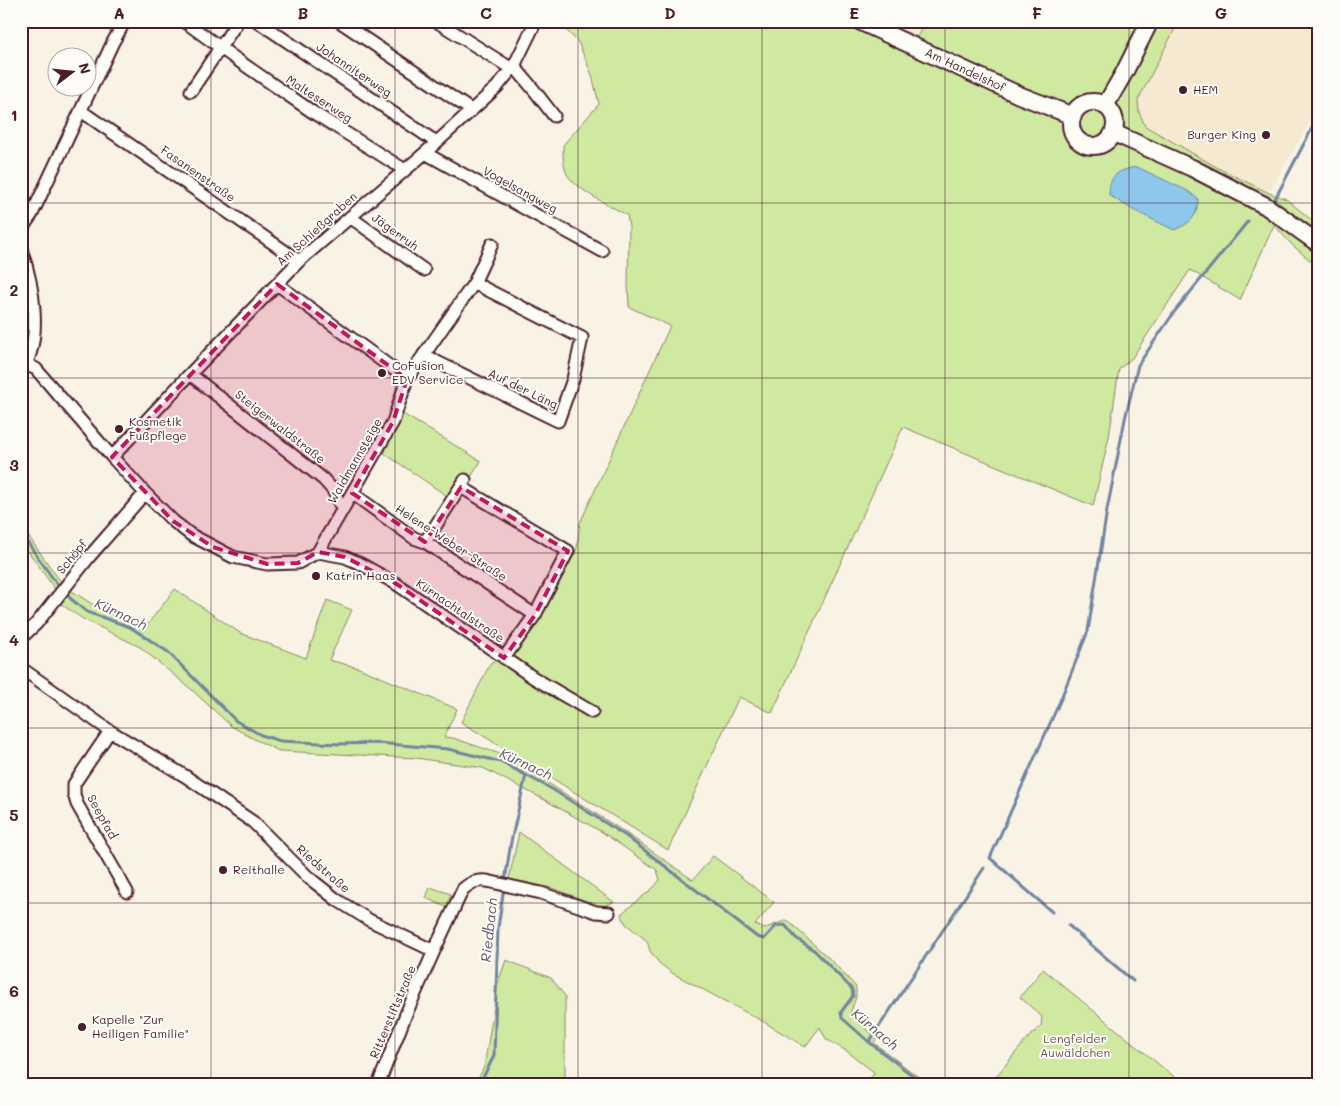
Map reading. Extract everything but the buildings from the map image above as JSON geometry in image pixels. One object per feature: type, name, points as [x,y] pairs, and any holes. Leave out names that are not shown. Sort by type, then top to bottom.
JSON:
[{"type":"street","points":[[21,230],[32,214],[80,110],[123,25],[105,21]]},
{"type":"street","name":"Malteserweg","points":[[184,21],[314,113],[405,170]]},
{"type":"street","points":[[191,91],[238,21]]},
{"type":"street","name":"Johanniterweg","points":[[257,21],[436,142]]},
{"type":"street","points":[[340,21],[471,110]]},
{"type":"street","points":[[436,21],[513,68],[534,90],[554,116]]},
{"type":"street","name":"Am Schießgraben","points":[[112,457],[299,261],[425,153],[497,87],[513,68],[536,21]]},
{"type":"street","name":"Am Handelshof","points":[[859,21],[1019,95],[1073,116]]},
{"type":"street","points":[[1105,106],[1150,21]]},
{"type":"street","points":[[1086,103],[1099,103],[1105,106],[1110,109],[1115,120],[1114,132],[1110,139],[1104,144],[1096,146],[1082,143],[1072,131],[1071,124],[1076,110],[1086,103]]},
{"type":"street","name":"Fasanenstraße","points":[[80,110],[299,261]]},
{"type":"street","points":[[1114,132],[1172,158],[1266,206],[1319,244]]},
{"type":"street","name":"Vogelsangweg","points":[[425,153],[602,251]]},
{"type":"street","name":"Jägerruh","points":[[350,217],[424,270]]},
{"type":"street","name":"Waidmannsteige","points":[[318,552],[393,422],[407,379],[474,284],[492,244]]},
{"type":"street","points":[[21,249],[30,282],[35,326],[32,346],[24,368],[36,369],[112,457],[173,522],[191,535],[233,556],[267,564],[298,563],[318,552]]},
{"type":"street","points":[[277,284],[407,379]]},
{"type":"street","name":"Auf der Läng","points":[[424,354],[436,362],[558,421],[573,379],[582,338],[474,284]]},
{"type":"street","name":"Steigerwaldstraße","points":[[190,374],[324,479],[333,490],[343,510]]},
{"type":"street","points":[[425,542],[463,484],[568,551],[535,615],[504,658]]},
{"type":"street","name":"Schöpf","points":[[21,638],[36,624],[89,557],[145,493]]},
{"type":"street","name":"Helene-Weber-Straße","points":[[352,493],[414,538],[425,542],[535,615]]},
{"type":"street","name":"Kürnachtalstraße","points":[[318,552],[345,557],[395,583],[504,658],[592,712]]},
{"type":"street","name":"Riedstraße","points":[[21,668],[110,731],[185,776],[253,822],[308,877],[337,900],[369,920],[434,951]]},
{"type":"street","name":"Seepfad","points":[[110,731],[74,784],[74,794],[77,804],[127,892]]},
{"type":"street","points":[[434,951],[463,889],[470,883],[478,880],[541,892],[596,912],[609,913]]},
{"type":"street","name":"Ritterstiftstraße","points":[[378,1085],[406,1014],[434,951]]},
{"type":"highlighted area","points":[[277,284],[407,379],[393,422],[352,493],[425,542],[461,487],[568,551],[535,615],[504,658],[395,583],[345,557],[318,552],[298,563],[267,564],[213,547],[173,521],[112,457]]},
{"type":"shaded area","points":[[880,21],[926,21],[917,37]]},
{"type":"shaded area","points":[[1179,21],[1319,21],[1319,106],[1269,193],[1220,169],[1145,126],[1139,112],[1138,100]]},
{"type":"green space","points":[[557,21],[880,21],[917,37],[926,21],[1179,21],[1138,100],[1139,112],[1145,126],[1220,169],[1269,193],[1286,199],[1319,226],[1319,268],[1292,245],[1274,225],[1240,300],[1190,270],[1132,358],[1119,369],[1109,437],[1093,506],[903,427],[772,713],[739,697],[668,850],[461,722],[491,662],[509,659],[550,601],[577,548],[580,523],[670,326],[629,307],[629,227],[627,215],[584,191],[566,172],[563,145],[599,104],[592,75],[578,42]]},
{"type":"green space","points":[[403,414],[481,461],[471,477],[463,473],[447,496],[384,453]]},
{"type":"green space","points":[[21,526],[61,582],[92,604],[121,617],[143,630],[175,589],[240,633],[306,658],[327,600],[352,610],[329,660],[359,668],[457,709],[444,737],[453,738],[506,756],[626,833],[693,880],[713,856],[774,902],[755,925],[763,929],[787,920],[833,962],[856,987],[856,997],[850,1014],[868,1031],[878,1036],[874,1043],[929,1085],[863,1085],[875,1073],[848,1052],[826,1039],[820,1027],[805,1047],[764,1022],[672,973],[659,963],[650,951],[647,941],[626,924],[621,914],[660,880],[657,870],[602,832],[483,768],[416,758],[279,751],[231,726],[192,690],[140,647],[83,619],[61,604],[54,588],[21,541]]},
{"type":"green space","points":[[519,832],[614,902],[603,906],[597,905],[552,888],[509,879]]},
{"type":"green space","points":[[430,887],[451,894],[446,907],[426,898]]},
{"type":"green space","points":[[506,960],[551,978],[565,996],[565,1085],[475,1085],[484,1067],[498,983]]},
{"type":"green space","name":"Lengfelder Auwäldchen","points":[[1043,969],[1185,1085],[989,1085],[1026,1040],[1041,1026],[1042,1017],[1020,997]]},
{"type":"water","points":[[1137,167],[1188,191],[1198,199],[1196,211],[1189,222],[1174,230],[1133,210],[1109,195],[1109,188],[1116,175]]},
{"type":"waterway","points":[[1275,199],[1319,115]]},
{"type":"waterway","points":[[1052,912],[990,858],[1060,701],[1088,631],[1107,510],[1138,365],[1175,311],[1248,221]]},
{"type":"waterway","name":"Kürnach","points":[[21,533],[54,580],[71,599],[87,612],[130,627],[168,652],[236,721],[261,735],[280,741],[339,744],[377,743],[448,749],[501,762],[552,789],[626,836],[757,937],[764,939],[776,926],[785,925],[796,938],[815,951],[852,989],[853,996],[841,1012],[842,1018],[869,1042],[925,1085]]},
{"type":"waterway","name":"Riedbach","points":[[505,881],[511,842],[526,775]]},
{"type":"waterway","points":[[869,1042],[984,868]]},
{"type":"waterway","name":"Riedbach","points":[[479,1085],[494,1056],[498,928],[504,887]]},
{"type":"waterway","points":[[1068,925],[1133,981]]},
{"type":"place","name":"HEM","points":[[1183,90]]},
{"type":"place","name":"Burger King","points":[[1266,135]]},
{"type":"place","name":"CoFusion EDV Service","points":[[382,373]]},
{"type":"place","name":"Kosmetik Fußpflege","points":[[119,429]]},
{"type":"place","name":"Katrin Haas","points":[[316,576]]},
{"type":"place","name":"Reithalle","points":[[223,870]]},
{"type":"place","name":"Kapelle \"Zur Heiligen Familie\"","points":[[82,1027]]}]
